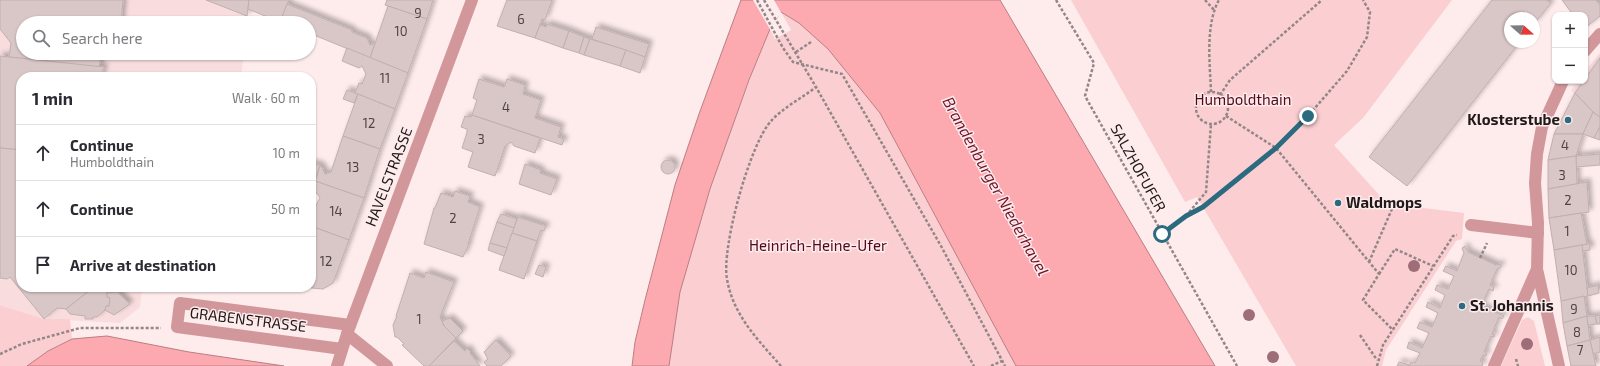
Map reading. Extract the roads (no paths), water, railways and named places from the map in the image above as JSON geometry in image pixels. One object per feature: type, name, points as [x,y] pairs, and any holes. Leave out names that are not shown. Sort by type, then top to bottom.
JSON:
[{"type":"street","name":"HAVELSTRASSE","points":[[337,366],[348,329],[472,0]]},
{"type":"street","points":[[1588,48],[1600,34]]},
{"type":"street","points":[[1559,366],[1537,269],[1538,228],[1535,183],[1537,154],[1542,127],[1562,84]]},
{"type":"street","points":[[1471,226],[1494,228],[1538,228]]},
{"type":"street","points":[[1494,366],[1537,269]]},
{"type":"street","name":"GRABENSTRASSE","points":[[342,349],[177,328],[180,303],[348,329]]},
{"type":"street","points":[[348,329],[386,366]]},
{"type":"water","name":"Brandenburger Niederhavel","points":[[741,0],[1000,0],[1215,366],[1016,366],[880,113],[828,49],[799,23],[781,12],[770,29],[749,80],[710,189],[680,292],[669,366],[632,366],[635,342],[675,185],[699,114]]},
{"type":"water","points":[[107,336],[189,352],[284,366],[27,366],[48,351],[72,339]]},
{"type":"place","name":"Klosterstube","points":[[1568,120]]},
{"type":"place","name":"Waldmops","points":[[1338,203]]},
{"type":"place","name":"St. Johannis","points":[[1462,306]]},
{"type":"park label","name":"Humboldthain","points":[[1243,100]]},
{"type":"park label","name":"Heinrich-Heine-Ufer","points":[[818,246]]}]
